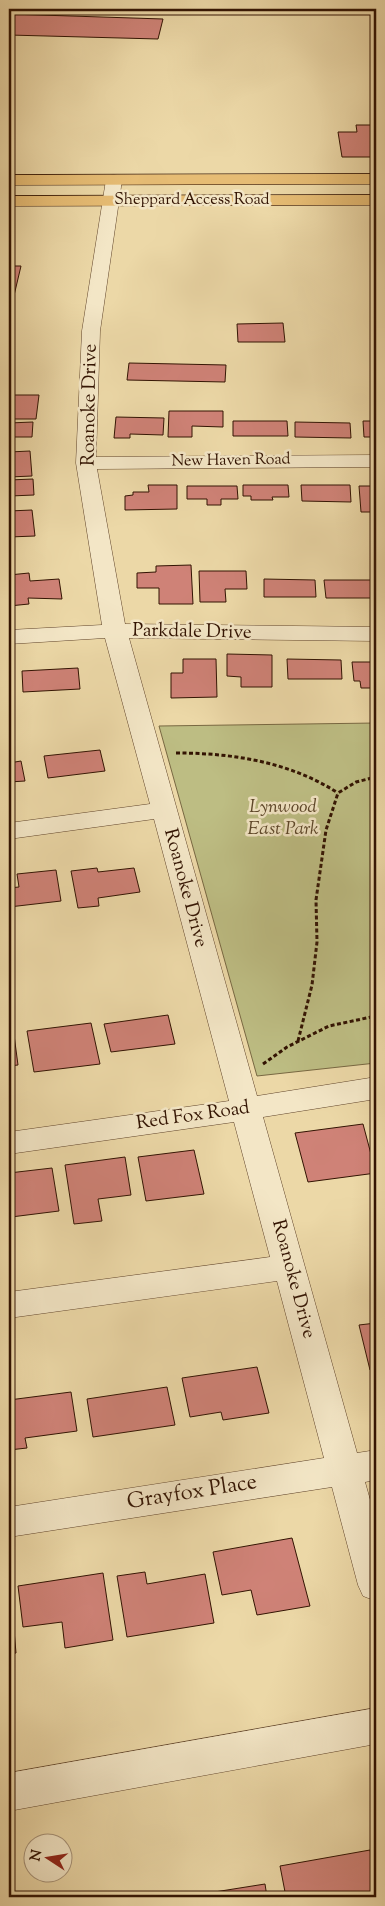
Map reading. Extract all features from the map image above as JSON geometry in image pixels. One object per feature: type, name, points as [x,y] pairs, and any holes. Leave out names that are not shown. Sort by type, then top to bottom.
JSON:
[{"type":"main road","name":"Sheppard Access Road","points":[[9,180],[113,190],[376,200]]},
{"type":"main road","name":"Sheppard Access Road","points":[[9,201],[113,190],[376,180]]},
{"type":"street","name":"Roanoke Drive","points":[[113,190],[91,331],[86,463],[115,631],[289,1267],[361,1467],[376,1585]]},
{"type":"street","name":"New Haven Road","points":[[86,463],[376,461]]},
{"type":"street","name":"Parkdale Drive","points":[[9,637],[115,631],[376,634]]},
{"type":"street","points":[[9,831],[164,810]]},
{"type":"street","name":"Red Fox Road","points":[[9,1143],[242,1095],[376,1088]]},
{"type":"street","points":[[9,1304],[289,1267]]},
{"type":"street","name":"Grayfox Place","points":[[9,1522],[361,1467]]},
{"type":"street","points":[[9,1792],[376,1726]]},
{"type":"path","points":[[149,754],[194,752],[246,759],[300,773],[325,783],[338,793]]},
{"type":"path","points":[[298,1042],[312,985],[317,942],[316,900],[326,830],[338,793],[356,782],[376,777]]},
{"type":"path","points":[[242,1095],[287,1047],[329,1026],[376,1016]]},
{"type":"green space","name":"Lynwood East Park","points":[[376,723],[376,1063],[257,1076],[159,726]]},
{"type":"building","points":[[9,14],[163,19],[158,39],[9,35]]},
{"type":"building","points":[[356,125],[376,125],[376,157],[342,157],[338,132],[357,132]]},
{"type":"building","points":[[9,266],[21,266],[12,304],[9,304]]},
{"type":"building","points":[[283,323],[285,342],[238,342],[237,324]]},
{"type":"building","points":[[129,363],[226,365],[225,382],[127,380]]},
{"type":"building","points":[[9,395],[39,395],[36,419],[9,419]]},
{"type":"building","points":[[169,411],[223,411],[223,427],[192,426],[192,437],[168,437]]},
{"type":"building","points":[[116,417],[164,418],[163,435],[130,434],[130,438],[114,438]]},
{"type":"building","points":[[233,421],[287,421],[288,436],[233,436]]},
{"type":"building","points":[[363,421],[376,421],[376,437],[364,437]]},
{"type":"building","points":[[33,422],[32,437],[13,437],[12,447],[9,447],[9,423]]},
{"type":"building","points":[[295,422],[350,423],[351,438],[295,437]]},
{"type":"building","points":[[30,451],[32,476],[9,477],[9,452]]},
{"type":"building","points":[[33,479],[34,495],[10,496],[9,502],[9,480]]},
{"type":"building","points":[[148,485],[177,485],[177,509],[125,510],[125,496],[133,495],[133,492],[149,492]]},
{"type":"building","points":[[243,485],[288,485],[289,497],[272,497],[273,500],[251,500],[251,496],[243,496]]},
{"type":"building","points":[[301,485],[350,485],[351,502],[302,501]]},
{"type":"building","points":[[187,486],[237,486],[238,499],[221,499],[221,505],[207,505],[207,499],[187,499]]},
{"type":"building","points":[[359,486],[376,486],[376,512],[361,512]]},
{"type":"building","points":[[32,510],[35,536],[9,537],[9,511]]},
{"type":"building","points":[[191,565],[193,604],[159,604],[159,588],[137,588],[137,573],[156,572],[156,566]]},
{"type":"building","points":[[199,571],[246,571],[247,589],[225,589],[226,602],[200,602]]},
{"type":"building","points":[[29,573],[30,581],[59,579],[62,599],[28,598],[29,604],[9,606],[9,575]]},
{"type":"building","points":[[264,579],[315,580],[316,597],[264,597]]},
{"type":"building","points":[[324,580],[376,580],[376,598],[326,598]]},
{"type":"building","points":[[227,654],[272,655],[272,687],[241,687],[241,677],[227,676]]},
{"type":"building","points":[[183,659],[216,659],[217,697],[171,698],[171,673],[183,673]]},
{"type":"building","points":[[287,659],[341,660],[342,679],[288,679]]},
{"type":"building","points":[[352,662],[376,662],[376,688],[361,688],[360,681],[354,681]]},
{"type":"building","points":[[78,668],[80,689],[23,692],[22,671]]},
{"type":"building","points":[[100,750],[105,771],[48,778],[44,756]]},
{"type":"building","points":[[21,761],[25,781],[9,782],[9,763]]},
{"type":"building","points":[[97,868],[98,872],[134,868],[140,892],[98,898],[99,906],[78,908],[71,871]]},
{"type":"building","points":[[56,870],[61,901],[9,907],[9,888],[19,887],[17,874]]},
{"type":"building","points":[[168,1015],[175,1044],[111,1052],[104,1024]]},
{"type":"building","points":[[91,1023],[100,1064],[34,1072],[27,1031]]},
{"type":"building","points":[[14,1035],[18,1065],[9,1066],[9,1036]]},
{"type":"building","points":[[363,1124],[376,1173],[308,1182],[295,1133]]},
{"type":"building","points":[[194,1150],[204,1194],[146,1201],[138,1157]]},
{"type":"building","points":[[125,1157],[131,1195],[98,1199],[102,1221],[74,1224],[65,1165]]},
{"type":"building","points":[[52,1168],[59,1211],[11,1217],[9,1173]]},
{"type":"building","points":[[376,1323],[376,1369],[370,1370],[359,1325]]},
{"type":"building","points":[[257,1367],[269,1413],[223,1420],[221,1412],[190,1417],[182,1378]]},
{"type":"building","points":[[167,1387],[175,1425],[93,1437],[87,1399]]},
{"type":"building","points":[[71,1392],[77,1431],[25,1438],[27,1448],[9,1450],[9,1400]]},
{"type":"building","points":[[292,1538],[310,1606],[257,1615],[251,1590],[222,1595],[213,1552]]},
{"type":"building","points":[[145,1572],[147,1584],[205,1574],[214,1623],[127,1637],[117,1576]]},
{"type":"building","points":[[103,1573],[113,1640],[65,1648],[62,1622],[23,1627],[18,1586]]},
{"type":"building","points":[[9,1607],[12,1607],[16,1653],[9,1654]]},
{"type":"building","points":[[370,1850],[376,1876],[376,1897],[286,1897],[280,1866]]},
{"type":"building","points":[[265,1884],[267,1897],[183,1897]]}]
